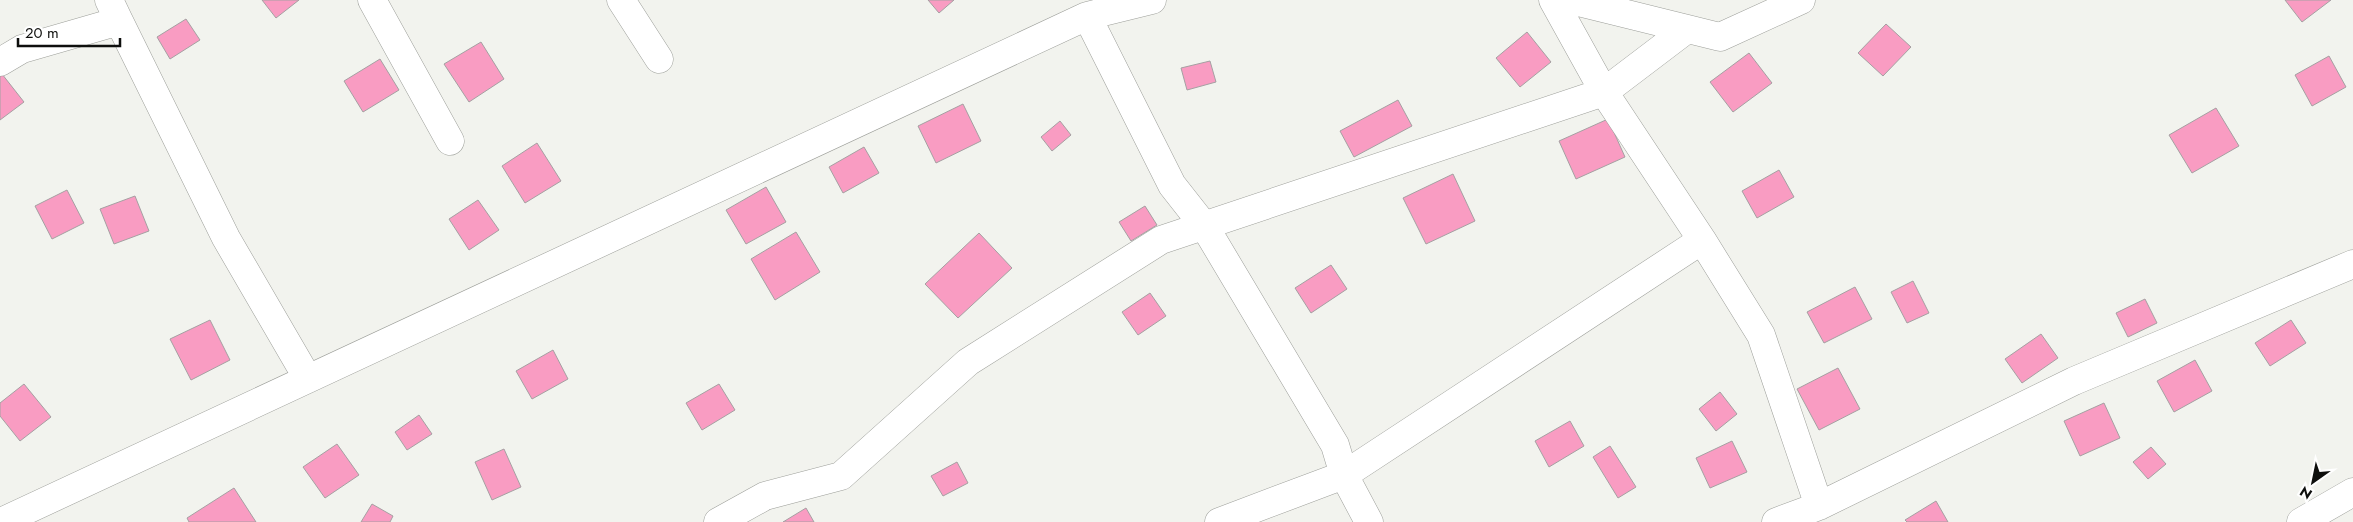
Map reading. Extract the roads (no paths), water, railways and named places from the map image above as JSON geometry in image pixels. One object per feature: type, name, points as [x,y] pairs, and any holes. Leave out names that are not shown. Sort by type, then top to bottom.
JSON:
[{"type":"street","points":[[372,0],[450,141]]},
{"type":"street","points":[[620,0],[660,59]]},
{"type":"street","points":[[1,522],[1086,16],[1152,0]]},
{"type":"street","points":[[1553,0],[1604,92],[1702,240],[1760,335],[1819,506]]},
{"type":"street","points":[[1570,0],[1720,38],[1801,0]]},
{"type":"street","points":[[0,62],[22,49],[114,10],[226,238],[308,379]]},
{"type":"street","points":[[1086,16],[1172,185],[1205,227],[1336,445],[1344,475],[1369,522]]},
{"type":"street","points":[[718,522],[765,496],[842,476],[968,362],[1161,240],[1205,227],[1604,92],[1687,29]]},
{"type":"street","points":[[1219,522],[1344,475],[1702,240]]},
{"type":"street","points":[[1776,522],[1819,506],[2074,380],[2353,264]]},
{"type":"street","points":[[2301,522],[2353,492]]}]
